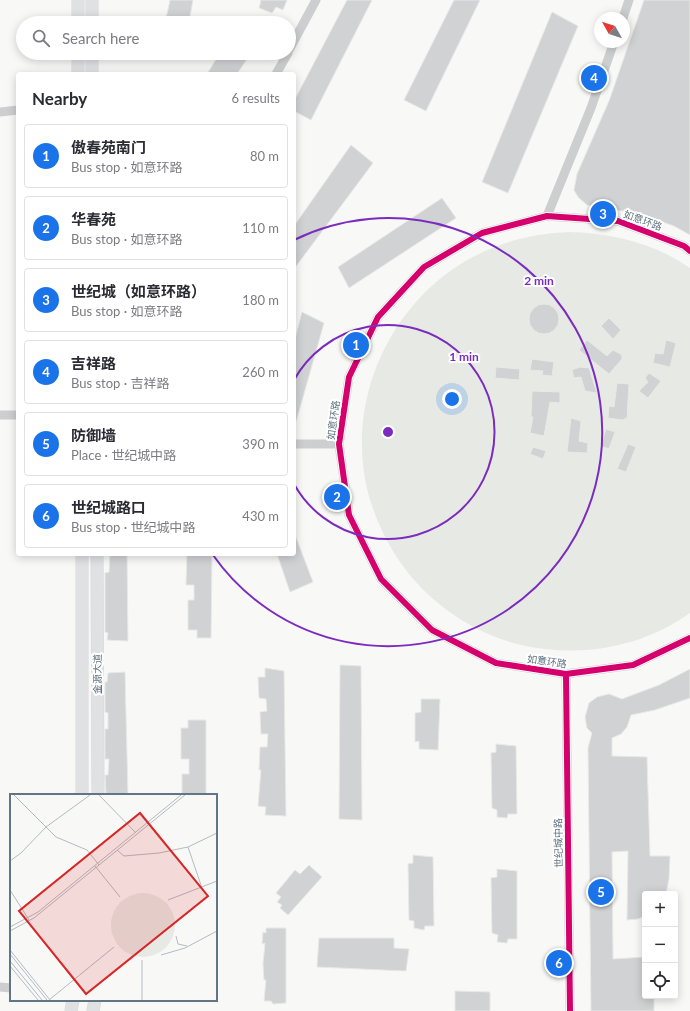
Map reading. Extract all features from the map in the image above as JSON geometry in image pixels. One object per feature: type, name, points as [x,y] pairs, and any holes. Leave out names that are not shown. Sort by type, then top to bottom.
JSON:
[{"type":"street","points":[[78,0],[78,16]]},
{"type":"street","points":[[92,0],[92,16]]},
{"type":"street","points":[[296,37],[316,0]]},
{"type":"street","points":[[625,12],[629,0]]},
{"type":"street","points":[[547,216],[592,108],[612,48]]},
{"type":"street","points":[[78,60],[78,72]]},
{"type":"street","points":[[92,60],[92,72]]},
{"type":"street","points":[[277,72],[284,60]]},
{"type":"street","points":[[0,112],[16,110]]},
{"type":"street","name":"如意环路","points":[[690,251],[684,246],[618,221],[547,216],[482,233],[424,267],[378,317],[349,378],[339,444],[349,515],[381,579],[432,630],[439,634],[496,663],[566,674],[633,665],[690,638]]},
{"type":"street","points":[[0,415],[16,415]]},
{"type":"street","points":[[296,444],[339,444]]},
{"type":"street","name":"金源大道","points":[[82,556],[82,794]]},
{"type":"street","name":"金源大道","points":[[96,556],[98,794]]},
{"type":"street","name":"世纪城中路","points":[[566,674],[570,1011]]},
{"type":"street","points":[[71,1011],[73,1001]]},
{"type":"street","points":[[93,1011],[95,1001]]},
{"type":"shaded area","points":[[569,232],[617,237],[632,241],[662,252],[690,268],[690,613],[657,632],[639,639],[602,648],[583,650],[530,647],[501,639],[462,620],[426,593],[397,558],[382,531],[371,503],[363,466],[363,428],[369,391],[381,356],[399,323],[423,294],[452,270],[485,251],[526,237]]},
{"type":"building","points":[[170,0],[193,0],[190,16],[167,16]]},
{"type":"building","points":[[260,0],[287,0],[283,10],[276,7],[272,13],[259,8]]},
{"type":"building","points":[[347,0],[372,0],[311,120],[296,112],[296,97]]},
{"type":"building","points":[[454,0],[480,0],[426,111],[404,100]]},
{"type":"building","points":[[644,0],[690,0],[690,235],[674,226],[640,214],[587,205],[578,197],[574,190],[577,174],[609,101],[627,48],[630,48],[630,40]]},
{"type":"building","points":[[552,12],[578,26],[508,193],[482,182]]},
{"type":"building","points":[[216,60],[246,60],[238,72],[208,72]]},
{"type":"building","points":[[351,145],[373,163],[296,266],[296,223]]},
{"type":"building","points":[[442,198],[456,218],[349,288],[338,267]]},
{"type":"building","points":[[544,304],[550,305],[558,313],[558,325],[550,333],[544,334],[538,333],[530,325],[529,319],[530,313],[538,305]]},
{"type":"building","points":[[302,312],[324,323],[296,422],[296,335]]},
{"type":"building","points":[[609,318],[621,330],[613,339],[601,326]]},
{"type":"building","points":[[587,340],[607,356],[613,350],[622,355],[622,359],[609,374],[579,350]]},
{"type":"building","points":[[666,340],[676,343],[670,367],[653,363],[655,353],[663,354]]},
{"type":"building","points":[[532,359],[554,362],[552,376],[542,375],[543,371],[530,370]]},
{"type":"building","points":[[496,367],[520,369],[519,380],[495,378]]},
{"type":"building","points":[[580,367],[589,368],[597,393],[585,391],[581,377],[574,378],[572,370]]},
{"type":"building","points":[[649,373],[661,381],[648,398],[639,391],[648,382],[645,378]]},
{"type":"building","points":[[617,383],[629,384],[627,418],[622,420],[608,418],[609,406],[614,407]]},
{"type":"building","points":[[532,391],[560,392],[560,403],[550,402],[544,436],[530,433],[533,417],[531,417]]},
{"type":"building","points":[[571,418],[581,421],[579,441],[588,443],[587,453],[567,452]]},
{"type":"building","points":[[606,429],[615,432],[609,449],[601,446]]},
{"type":"building","points":[[628,444],[636,447],[626,472],[617,469]]},
{"type":"building","points":[[533,447],[546,451],[543,459],[530,454]]},
{"type":"building","points":[[296,537],[313,582],[290,592],[278,556],[296,556]]},
{"type":"building","points":[[110,556],[127,556],[128,641],[107,640],[108,633],[105,632],[105,573],[109,572]]},
{"type":"building","points":[[187,556],[212,556],[211,638],[197,638],[197,630],[188,630],[188,600],[194,600],[194,585],[186,585]]},
{"type":"building","points":[[340,665],[361,666],[362,820],[339,819]]},
{"type":"building","points":[[265,668],[284,671],[286,816],[265,815],[266,807],[258,806],[261,770],[259,770],[260,747],[267,747],[268,734],[261,734],[260,712],[267,711],[266,699],[259,698],[258,677],[265,677]]},
{"type":"building","points":[[690,669],[690,698],[655,710],[631,715],[627,727],[621,734],[612,738],[612,756],[647,757],[650,856],[670,856],[669,879],[667,891],[642,891],[642,917],[627,920],[628,851],[612,852],[613,959],[642,957],[642,999],[654,999],[654,1011],[591,1011],[588,748],[592,733],[587,728],[585,717],[589,703],[597,697],[609,694],[622,699],[659,685]]},
{"type":"building","points":[[125,672],[128,794],[106,794],[105,775],[108,775],[109,759],[105,759],[105,729],[108,729],[108,713],[105,712],[105,682],[107,682],[108,673]]},
{"type":"building","points":[[421,699],[440,699],[438,750],[419,749],[419,741],[415,742],[415,713],[421,712]]},
{"type":"building","points":[[188,720],[206,720],[206,794],[182,794],[182,774],[189,774],[189,759],[181,759],[181,728],[188,728]]},
{"type":"building","points":[[496,744],[516,746],[517,814],[508,814],[507,818],[497,817],[497,810],[492,808],[491,753],[496,752]]},
{"type":"building","points":[[413,855],[433,857],[434,926],[425,926],[424,930],[414,928],[414,921],[409,920],[408,864],[413,863]]},
{"type":"building","points":[[309,865],[322,877],[288,915],[280,908],[282,905],[277,902],[281,897],[276,893],[295,870],[300,874]]},
{"type":"building","points":[[497,869],[517,871],[517,939],[508,939],[507,943],[497,942],[498,935],[492,933],[491,878],[497,877]]},
{"type":"building","points":[[266,928],[286,928],[286,1003],[273,1004],[271,1001],[264,1001],[266,980],[264,980],[263,964],[265,943],[262,944],[263,932],[266,933]]},
{"type":"building","points":[[319,938],[394,938],[394,948],[409,949],[406,971],[317,967]]},
{"type":"building","points":[[455,991],[490,992],[490,1011],[455,1011]]},
{"type":"cycle path","points":[[690,251],[684,246],[618,221],[547,216],[482,233],[424,267],[378,317],[349,377],[339,444],[349,515],[381,579],[432,630],[496,663],[566,674],[633,665],[690,638]]},
{"type":"cycle path","points":[[566,674],[570,1011]]},
{"type":"place","name":"吉祥路","points":[[594,78]]},
{"type":"place","name":"世纪城（如意环路）","points":[[603,214]]},
{"type":"place","name":"傲春苑南门","points":[[356,345]]},
{"type":"place","name":"华春苑","points":[[337,497]]},
{"type":"place","name":"防御墙","points":[[601,892]]},
{"type":"place","name":"世纪城路口","points":[[559,963]]}]
